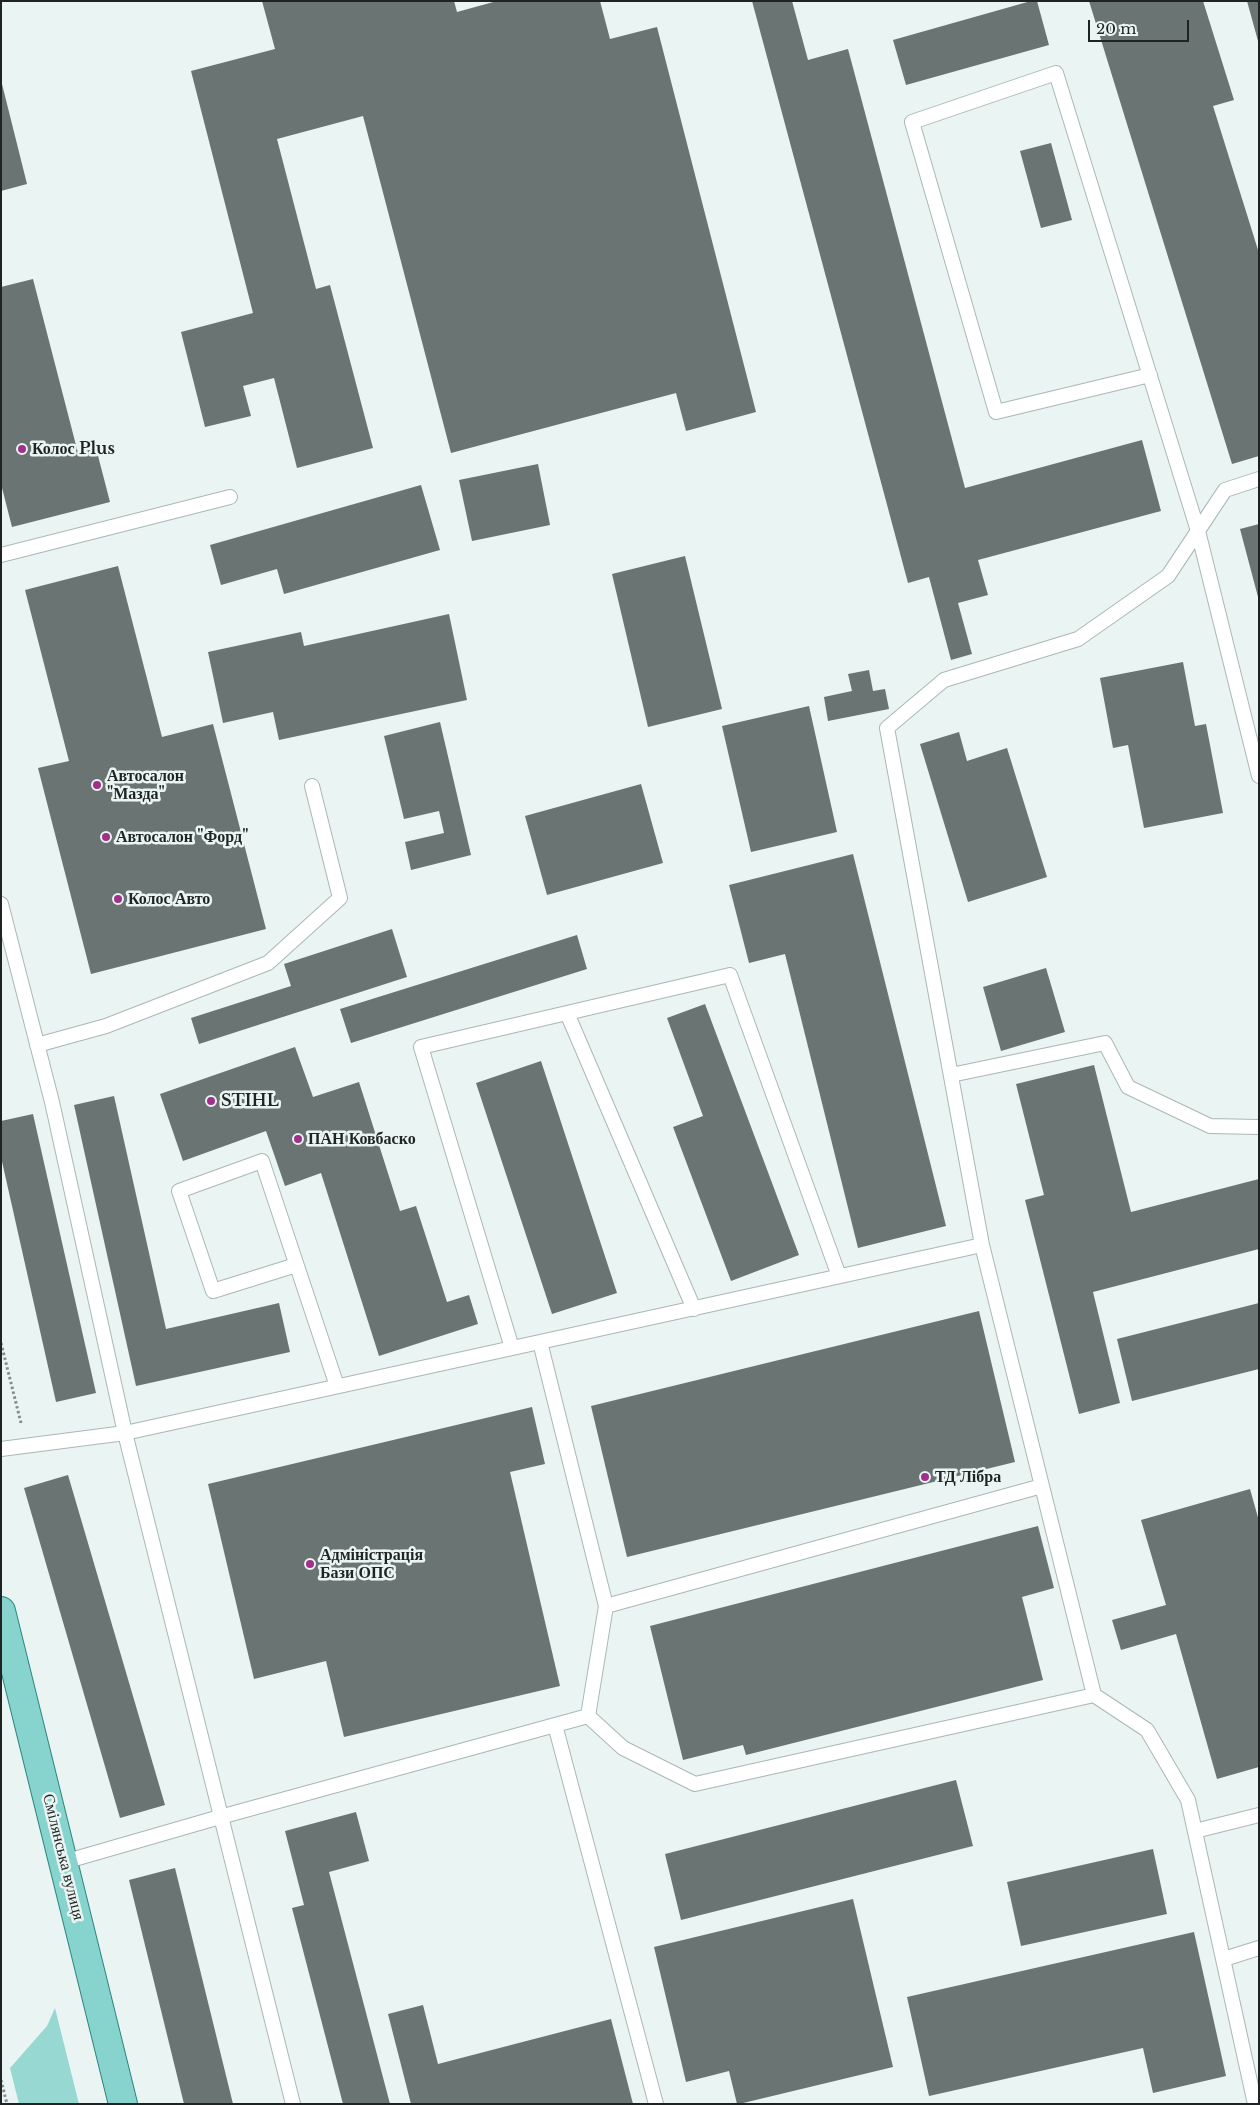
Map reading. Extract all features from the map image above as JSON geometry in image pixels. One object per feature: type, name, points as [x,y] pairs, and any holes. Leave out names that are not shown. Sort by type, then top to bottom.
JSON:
[{"type":"main road","name":"Смілянська вулиця","points":[[1,1611],[123,2104]]},
{"type":"lane","points":[[1150,374],[996,412],[912,122],[1056,73],[1150,374],[1198,531],[1259,776]]},
{"type":"lane","points":[[1255,2104],[1188,1800],[1147,1730],[1094,1695],[982,1245],[887,728],[944,680],[1078,639],[1168,576],[1225,490],[1259,479]]},
{"type":"lane","points":[[1,555],[230,497]]},
{"type":"lane","points":[[37,1045],[106,1026],[268,963],[340,898],[312,786]]},
{"type":"lane","points":[[1,904],[3,921],[37,1045],[125,1433],[293,2104]]},
{"type":"lane","points":[[512,1348],[421,1048],[730,975],[839,1276]]},
{"type":"lane","points":[[567,1013],[694,1308]]},
{"type":"lane","points":[[951,1075],[1105,1043],[1128,1087],[1210,1126],[1259,1127]]},
{"type":"lane","points":[[296,1264],[213,1292],[179,1190],[262,1161],[337,1386]]},
{"type":"lane","points":[[1,1448],[125,1433],[982,1245]]},
{"type":"lane","points":[[540,1342],[606,1606],[588,1716]]},
{"type":"lane","points":[[606,1606],[1042,1486]]},
{"type":"lane","points":[[588,1716],[623,1748],[695,1784],[1094,1695]]},
{"type":"lane","points":[[64,1862],[588,1716]]},
{"type":"lane","points":[[555,1725],[656,2104]]},
{"type":"lane","points":[[1195,1831],[1259,1815]]},
{"type":"lane","points":[[1224,1959],[1259,1948]]},
{"type":"path","points":[[1,1343],[27,1445]]},
{"type":"path","points":[[1,2080],[7,2104]]},
{"type":"shaded area","points":[[55,2008],[79,2104],[19,2104],[10,2068],[47,2026]]},
{"type":"building","points":[[262,1],[454,1],[457,12],[497,1],[600,1],[610,39],[657,27],[756,412],[686,431],[676,393],[451,453],[363,116],[277,139],[316,289],[330,285],[373,448],[297,468],[274,378],[243,386],[251,416],[205,427],[181,332],[253,313],[191,71],[275,49]]},
{"type":"building","points":[[752,1],[792,1],[808,60],[848,49],[965,488],[1142,440],[1161,511],[978,560],[988,595],[958,603],[972,654],[951,660],[929,577],[908,583]]},
{"type":"building","points":[[1031,1],[1037,1],[1049,45],[906,85],[893,40]]},
{"type":"building","points":[[1089,1],[1203,1],[1234,100],[1213,106],[1259,253],[1259,456],[1232,464]]},
{"type":"building","points":[[1247,1],[1259,1],[1259,41],[1258,41]]},
{"type":"building","points":[[1,85],[27,184],[1,191]]},
{"type":"building","points":[[1051,143],[1072,220],[1041,228],[1020,151]]},
{"type":"building","points":[[33,279],[78,453],[96,448],[110,502],[12,527],[1,484],[1,287]]},
{"type":"building","points":[[538,464],[550,525],[472,541],[459,480]]},
{"type":"building","points":[[421,485],[440,550],[284,594],[277,569],[221,585],[210,545]]},
{"type":"building","points":[[1259,524],[1259,596],[1258,597],[1240,529]]},
{"type":"building","points":[[685,556],[722,709],[648,727],[612,574]]},
{"type":"building","points":[[118,566],[162,737],[213,724],[266,929],[91,974],[38,768],[69,761],[25,590]]},
{"type":"building","points":[[449,614],[467,700],[279,740],[273,712],[223,723],[208,652],[301,632],[304,646]]},
{"type":"building","points":[[1183,662],[1195,726],[1206,724],[1223,813],[1144,828],[1128,745],[1113,748],[1100,678]]},
{"type":"building","points":[[869,670],[873,691],[885,689],[889,709],[828,721],[824,697],[852,691],[848,674]]},
{"type":"building","points":[[809,706],[837,832],[751,852],[722,726]]},
{"type":"building","points":[[440,722],[471,855],[411,870],[405,842],[444,833],[439,811],[404,819],[384,736]]},
{"type":"building","points":[[959,732],[967,761],[1007,748],[1047,877],[968,902],[920,744]]},
{"type":"building","points":[[641,784],[663,863],[547,895],[525,816]]},
{"type":"building","points":[[853,854],[946,1226],[858,1248],[785,954],[749,963],[729,885]]},
{"type":"building","points":[[392,929],[407,977],[199,1044],[191,1018],[291,986],[284,964]]},
{"type":"building","points":[[577,935],[587,969],[351,1043],[340,1009]]},
{"type":"building","points":[[1046,968],[1065,1032],[1001,1051],[983,987]]},
{"type":"building","points":[[705,1004],[799,1255],[731,1281],[673,1127],[703,1116],[667,1018]]},
{"type":"building","points":[[295,1047],[313,1097],[359,1082],[400,1211],[416,1206],[447,1302],[469,1295],[478,1324],[379,1356],[321,1173],[285,1186],[266,1131],[183,1161],[160,1094]]},
{"type":"building","points":[[541,1061],[617,1293],[552,1314],[476,1083]]},
{"type":"building","points":[[1094,1065],[1131,1212],[1259,1179],[1259,1249],[1093,1292],[1120,1403],[1079,1414],[1025,1200],[1044,1195],[1016,1084]]},
{"type":"building","points":[[114,1096],[166,1329],[279,1303],[290,1352],[136,1386],[74,1105]]},
{"type":"building","points":[[33,1114],[96,1393],[56,1402],[1,1157],[1,1121]]},
{"type":"building","points":[[1259,1303],[1259,1369],[1132,1401],[1117,1339]]},
{"type":"building","points":[[979,1311],[1015,1462],[627,1557],[591,1406]]},
{"type":"building","points":[[532,1407],[545,1464],[510,1472],[560,1686],[344,1737],[326,1661],[254,1679],[208,1484]]},
{"type":"building","points":[[68,1475],[165,1805],[120,1818],[24,1488]]},
{"type":"building","points":[[1250,1489],[1259,1521],[1259,1767],[1217,1779],[1176,1634],[1121,1650],[1112,1620],[1166,1605],[1141,1520]]},
{"type":"building","points":[[1038,1526],[1054,1588],[1022,1597],[1043,1680],[746,1755],[743,1745],[683,1760],[650,1626]]},
{"type":"building","points":[[956,1780],[973,1846],[681,1920],[665,1854]]},
{"type":"building","points":[[356,1812],[369,1861],[329,1872],[390,2104],[343,2104],[292,1908],[304,1905],[285,1831]]},
{"type":"building","points":[[1153,1849],[1167,1914],[1021,1946],[1007,1882]]},
{"type":"building","points":[[175,1868],[233,2104],[184,2104],[129,1880]]},
{"type":"building","points":[[853,1899],[893,2067],[739,2104],[737,2104],[729,2071],[686,2082],[654,1947]]},
{"type":"building","points":[[1194,1932],[1226,2076],[1153,2093],[1143,2048],[929,2096],[907,1997]]},
{"type":"building","points":[[423,2005],[438,2064],[611,2019],[633,2104],[411,2104],[388,2014]]},
{"type":"place","name":"Колос Plus","points":[[22,449]]},
{"type":"place","name":"Автосалон \"Мазда\"","points":[[97,785]]},
{"type":"place","name":"Автосалон \"Форд\"","points":[[106,837]]},
{"type":"place","name":"Колос Авто","points":[[118,899]]},
{"type":"place","name":"STIHL","points":[[211,1101]]},
{"type":"place","name":"ПАН Ковбаско","points":[[298,1139]]},
{"type":"place","name":"ТД Лібра","points":[[925,1477]]},
{"type":"place","name":"Адміністрація Бази ОПС","points":[[310,1564]]}]
